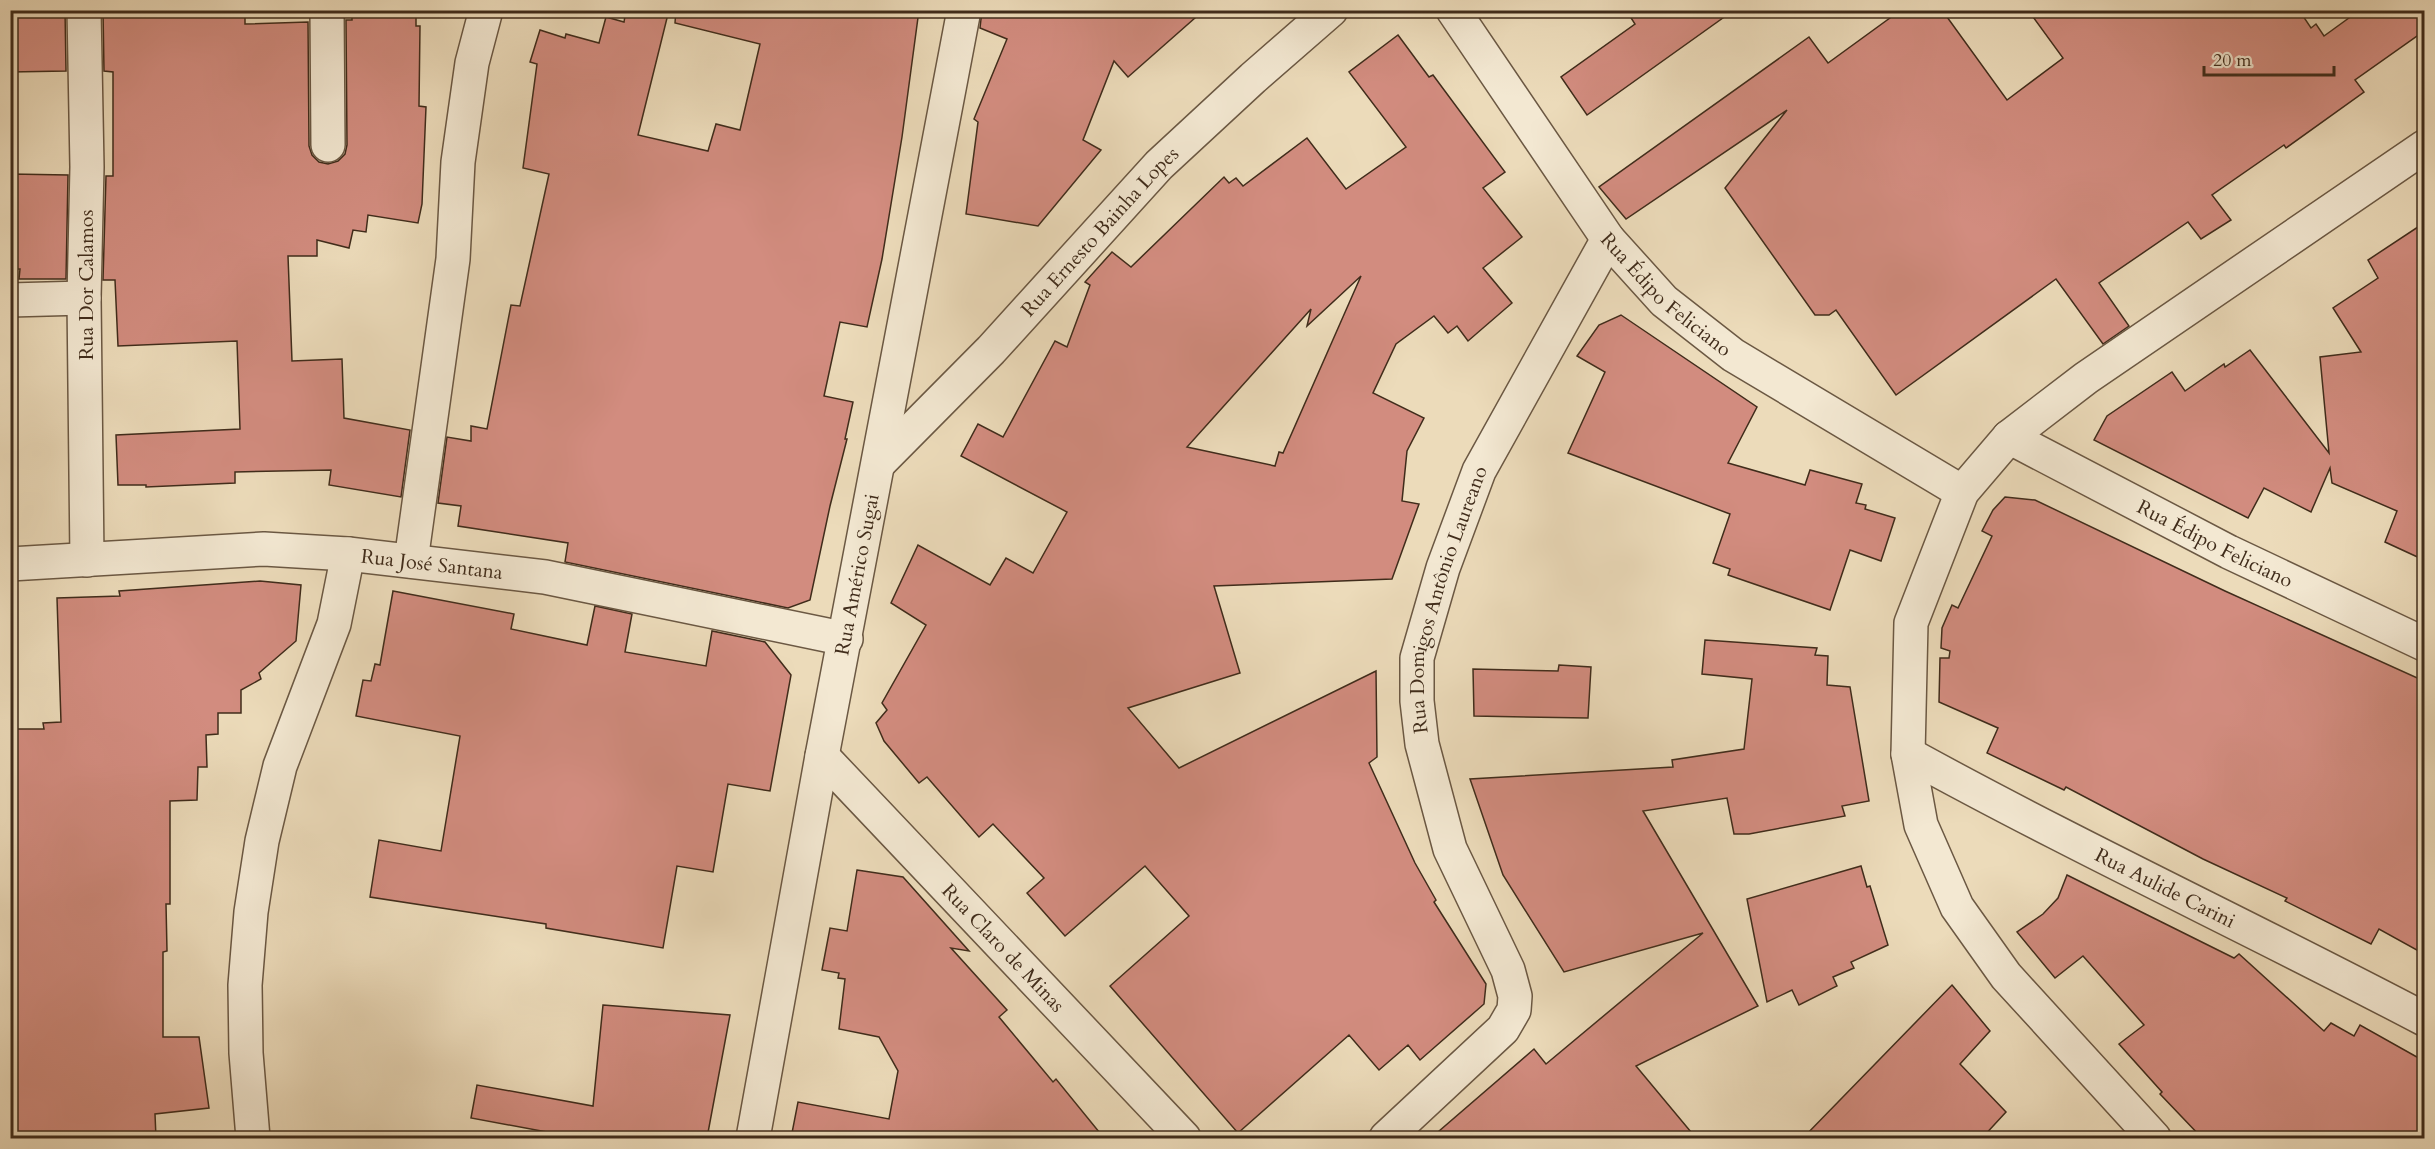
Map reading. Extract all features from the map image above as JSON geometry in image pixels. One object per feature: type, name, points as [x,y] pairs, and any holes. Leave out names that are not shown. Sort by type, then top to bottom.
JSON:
[{"type":"street","name":"Rua Dor Calamos","points":[[84,10],[87,167],[84,298],[87,560]]},
{"type":"street","points":[[327,10],[328,145]]},
{"type":"street","points":[[411,561],[453,260],[458,162],[472,63],[486,10]]},
{"type":"street","name":"Rua Américo Sugai","points":[[753,1138],[822,756],[964,10]]},
{"type":"street","name":"Rua Ernesto Bainha Lopes","points":[[879,464],[991,350],[1159,165],[1331,10]]},
{"type":"street","name":"Rua Édipo Feliciano","points":[[1453,10],[1608,239],[1664,301],[1733,355],[1962,492]]},
{"type":"street","points":[[2154,1138],[2006,976],[1957,907],[1921,825],[1908,754],[1911,623],[1962,492],[2009,437],[2086,378],[2424,147]]},
{"type":"street","name":"Rua Domigos Antônio Laureano","points":[[1386,1138],[1503,1029],[1514,1010],[1515,996],[1508,970],[1450,849],[1422,744],[1417,701],[1417,658],[1443,568],[1479,471],[1608,239]]},
{"type":"street","points":[[10,300],[84,298]]},
{"type":"street","name":"Rua Édipo Feliciano","points":[[2009,437],[2229,552],[2424,644]]},
{"type":"street","name":"Rua José Santana","points":[[10,564],[264,549],[348,554],[545,577],[846,639]]},
{"type":"street","points":[[253,1138],[246,1053],[245,985],[251,912],[280,766],[334,624],[348,554]]},
{"type":"street","name":"Rua Aulide Carini","points":[[1908,754],[1984,796],[2283,944],[2424,1019]]},
{"type":"street","name":"Rua Claro de Minas","points":[[822,756],[1184,1138]]},
{"type":"building","points":[[10,10],[65,10],[66,71],[10,72]]},
{"type":"building","points":[[103,10],[245,10],[245,24],[308,22],[309,146],[312,155],[319,162],[328,164],[338,161],[345,154],[347,145],[346,20],[352,20],[352,12],[416,12],[416,26],[420,26],[419,106],[426,107],[422,204],[418,223],[368,215],[366,232],[353,230],[349,248],[317,240],[317,256],[288,256],[292,361],[342,359],[344,418],[410,430],[401,497],[329,485],[331,470],[235,472],[235,483],[146,487],[146,485],[118,485],[116,435],[240,429],[237,341],[118,346],[115,280],[103,280],[106,176],[113,176],[113,72],[104,71]]},
{"type":"building","points":[[626,10],[669,10],[638,135],[708,151],[716,124],[740,130],[760,44],[675,23],[676,10],[919,10],[902,137],[882,259],[867,327],[840,322],[824,396],[853,402],[845,439],[847,439],[810,600],[788,608],[565,562],[568,543],[458,526],[461,506],[438,503],[447,437],[471,441],[471,426],[487,429],[511,305],[520,306],[549,174],[523,168],[537,64],[530,62],[540,30],[565,38],[566,34],[599,43],[606,17],[624,22]]},
{"type":"building","points":[[982,10],[1204,10],[1128,77],[1114,61],[1083,140],[1101,150],[1038,226],[966,214],[978,122],[974,119],[1007,39],[980,28]]},
{"type":"building","points":[[1626,10],[1734,10],[1587,115],[1561,77],[1635,24]]},
{"type":"building","points":[[1901,10],[1942,10],[2007,100],[2063,58],[2028,10],[2299,10],[2311,28],[2316,24],[2324,36],[2360,10],[2424,10],[2424,31],[2355,80],[2364,92],[2286,148],[2284,145],[2212,195],[2231,220],[2201,239],[2188,222],[2099,283],[2129,326],[2103,344],[2056,279],[1896,395],[1836,310],[1829,315],[1815,315],[1725,188],[1787,110],[1626,219],[1599,187],[1809,37],[1828,63]]},
{"type":"building","points":[[1398,35],[1429,77],[1433,75],[1505,172],[1483,188],[1522,237],[1483,268],[1512,303],[1468,341],[1457,326],[1448,333],[1434,316],[1396,344],[1373,393],[1424,418],[1407,451],[1402,501],[1419,504],[1392,579],[1214,586],[1240,673],[1128,708],[1179,768],[1376,671],[1377,757],[1369,763],[1415,863],[1436,900],[1434,902],[1486,984],[1484,1004],[1420,1060],[1408,1045],[1379,1070],[1349,1035],[1238,1133],[1110,986],[1189,916],[1145,866],[1065,936],[1027,893],[1044,878],[993,824],[979,837],[927,777],[919,783],[884,741],[876,723],[887,710],[882,703],[926,625],[891,603],[918,545],[990,585],[1006,558],[1033,573],[1067,512],[961,456],[978,424],[1003,437],[1055,341],[1067,347],[1090,285],[1085,282],[1112,252],[1131,267],[1224,177],[1229,183],[1236,178],[1243,186],[1307,138],[1346,189],[1406,147],[1349,72]],"holes":[[[1361,276],[1283,453],[1279,452],[1275,466],[1187,447],[1311,309],[1307,326]]]},
{"type":"building","points":[[10,174],[68,175],[66,279],[19,279],[20,269],[10,269]]},
{"type":"building","points":[[2424,223],[2424,560],[2385,542],[2397,511],[2332,483],[2330,468],[2311,512],[2264,488],[2248,518],[2094,440],[2107,416],[2172,372],[2185,391],[2224,364],[2225,367],[2250,350],[2329,453],[2320,357],[2361,352],[2333,308],[2378,278],[2368,260]]},
{"type":"building","points":[[1621,315],[1757,407],[1728,463],[1805,485],[1810,470],[1862,484],[1856,503],[1866,505],[1865,509],[1895,518],[1881,561],[1850,550],[1830,610],[1728,575],[1730,569],[1713,563],[1730,514],[1568,453],[1605,372],[1577,356],[1599,325]]},
{"type":"building","points":[[2005,497],[2035,500],[2225,591],[2424,681],[2424,954],[2379,929],[2371,944],[2285,901],[2287,898],[2203,859],[2066,787],[2064,790],[1987,753],[1998,728],[1939,702],[1940,658],[1949,658],[1950,651],[1941,648],[1942,628],[1952,605],[1958,608],[1992,536],[1982,531],[1993,510]]},
{"type":"building","points":[[260,581],[301,585],[296,641],[259,673],[261,679],[241,690],[241,713],[218,713],[218,734],[206,735],[207,767],[198,767],[197,800],[170,801],[170,904],[166,904],[167,951],[163,952],[163,1037],[199,1037],[209,1108],[155,1114],[156,1138],[10,1138],[10,729],[44,729],[43,723],[61,722],[57,598],[120,596],[119,591]]},
{"type":"building","points":[[393,591],[514,614],[511,629],[587,645],[595,606],[632,614],[625,652],[706,666],[712,631],[765,642],[791,675],[770,791],[728,784],[713,872],[677,866],[663,948],[546,928],[546,924],[370,897],[379,840],[441,851],[460,736],[356,716],[363,680],[371,681],[375,664],[380,665]]},
{"type":"building","points":[[1705,640],[1817,648],[1815,655],[1828,656],[1827,685],[1850,687],[1869,801],[1842,806],[1845,816],[1749,834],[1734,834],[1727,798],[1643,811],[1758,1006],[1636,1066],[1696,1138],[1431,1138],[1534,1049],[1546,1064],[1703,933],[1564,972],[1503,875],[1470,779],[1673,767],[1672,760],[1744,749],[1752,679],[1702,674]]},
{"type":"building","points":[[1559,665],[1591,667],[1588,718],[1474,716],[1473,669],[1558,671]]},
{"type":"building","points":[[1861,866],[1867,887],[1870,886],[1888,945],[1851,962],[1854,968],[1833,977],[1837,986],[1799,1005],[1792,990],[1767,1002],[1747,899]]},
{"type":"building","points":[[857,870],[903,877],[969,951],[951,948],[1007,1010],[999,1017],[1053,1082],[1056,1079],[1104,1138],[791,1138],[798,1102],[889,1119],[898,1071],[879,1037],[839,1029],[845,979],[838,978],[839,973],[822,970],[830,928],[847,931]]},
{"type":"building","points":[[2067,875],[2234,958],[2239,954],[2324,1031],[2331,1023],[2354,1036],[2360,1025],[2424,1061],[2424,1138],[2202,1138],[2160,1094],[2162,1092],[2119,1044],[2144,1025],[2083,956],[2055,978],[2017,932],[2043,914],[2058,898]]},
{"type":"building","points":[[1952,985],[1990,1031],[1960,1064],[2006,1112],[1982,1138],[1803,1138]]},
{"type":"building","points":[[603,1005],[730,1015],[707,1138],[579,1138],[471,1118],[477,1085],[593,1106]]}]
